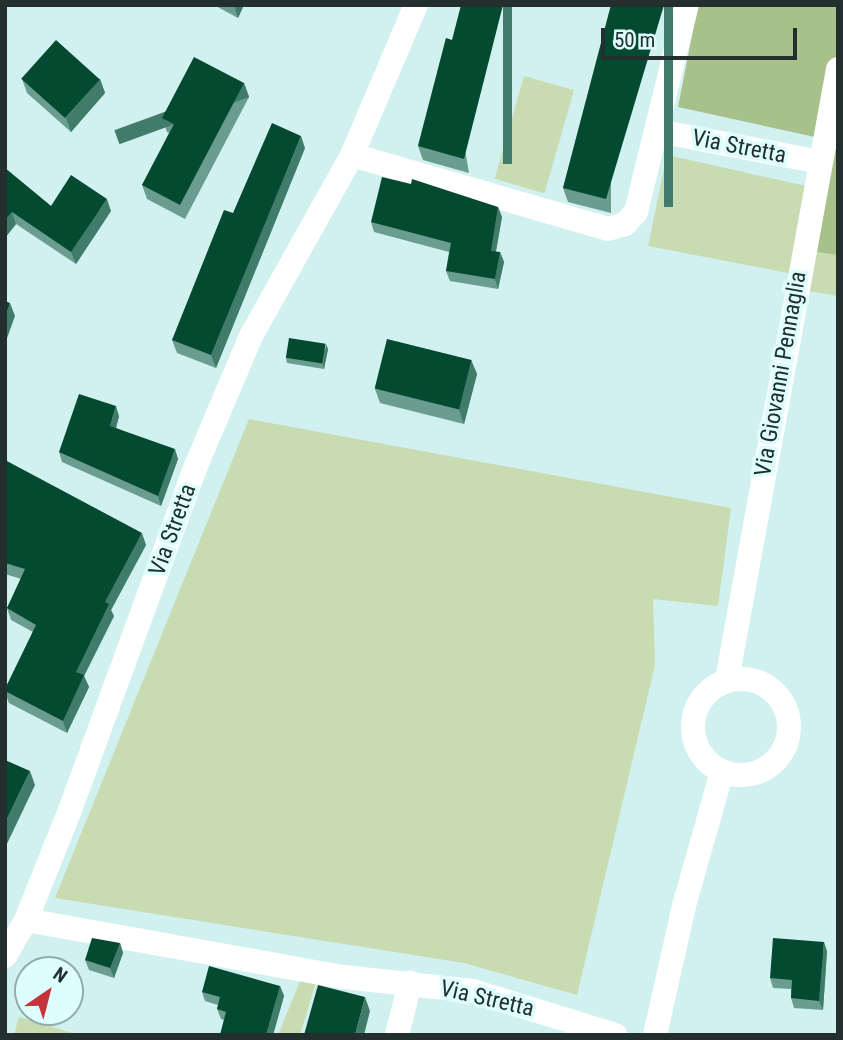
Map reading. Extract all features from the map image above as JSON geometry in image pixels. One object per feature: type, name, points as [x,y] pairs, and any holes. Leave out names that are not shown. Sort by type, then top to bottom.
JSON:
[{"type":"street","name":"Via Stretta","points":[[5,956],[26,920],[195,468],[251,336],[352,155],[416,5]]},
{"type":"street","points":[[352,155],[608,229],[625,224],[636,212],[687,5]]},
{"type":"street","name":"Via Giovanni Pennaglia","points":[[727,680],[838,69]]},
{"type":"street","name":"Via Stretta","points":[[658,131],[820,163]]},
{"type":"street","points":[[745,678],[771,689],[787,712],[790,730],[785,748],[774,763],[740,776],[722,772],[705,761],[695,744],[692,724],[697,705],[709,690],[727,680],[745,678]]},
{"type":"street","points":[[655,1035],[684,906],[722,772]]},
{"type":"street","name":"Via Stretta","points":[[26,920],[344,977],[473,991],[615,1035]]},
{"type":"street","points":[[397,1035],[410,983]]},
{"type":"green space","points":[[698,5],[838,5],[838,255],[804,250],[824,139],[678,107]]},
{"type":"green space","points":[[524,76],[574,90],[544,193],[495,179]]},
{"type":"green space","points":[[667,155],[815,188],[804,249],[838,255],[838,296],[797,289],[799,275],[648,246]]},
{"type":"green space","points":[[249,419],[731,508],[718,606],[653,599],[655,665],[577,995],[464,963],[55,898]]},
{"type":"green space","points":[[305,969],[319,972],[300,1035],[278,1035]]},
{"type":"green space","points":[[16,1026],[49,1026],[79,1035],[14,1035]]},
{"type":"building","points":[[461,5],[503,5],[464,159],[418,146],[446,38],[452,40]]},
{"type":"building","points":[[611,5],[664,5],[606,199],[563,188]]},
{"type":"building","points":[[56,40],[100,79],[65,118],[21,79]]},
{"type":"building","points":[[194,57],[244,83],[180,205],[142,185],[174,124],[162,118]]},
{"type":"building","points":[[272,123],[301,136],[211,355],[172,340],[224,210],[233,213]]},
{"type":"building","points":[[5,168],[51,206],[71,175],[107,199],[71,252],[12,212],[5,220]]},
{"type":"building","points":[[382,177],[411,184],[412,179],[498,207],[491,251],[500,252],[495,279],[446,271],[451,243],[371,222]]},
{"type":"building","points":[[5,301],[10,303],[5,318]]},
{"type":"building","points":[[289,338],[326,344],[322,364],[286,358]]},
{"type":"building","points":[[387,339],[471,360],[459,410],[375,388]]},
{"type":"building","points":[[79,394],[116,406],[110,426],[175,449],[158,496],[59,452]]},
{"type":"building","points":[[5,460],[142,533],[105,602],[109,604],[76,672],[84,675],[63,721],[5,691],[36,625],[7,608],[25,569],[5,563]]},
{"type":"building","points":[[5,760],[30,771],[5,823]]},
{"type":"building","points":[[92,938],[120,943],[110,968],[85,960]]},
{"type":"building","points":[[773,938],[824,942],[819,1001],[791,998],[792,980],[770,978]]},
{"type":"building","points":[[209,966],[280,986],[266,1035],[220,1035],[226,1012],[217,1009],[220,997],[202,992]]},
{"type":"building","points":[[318,985],[365,997],[355,1035],[304,1035]]}]
